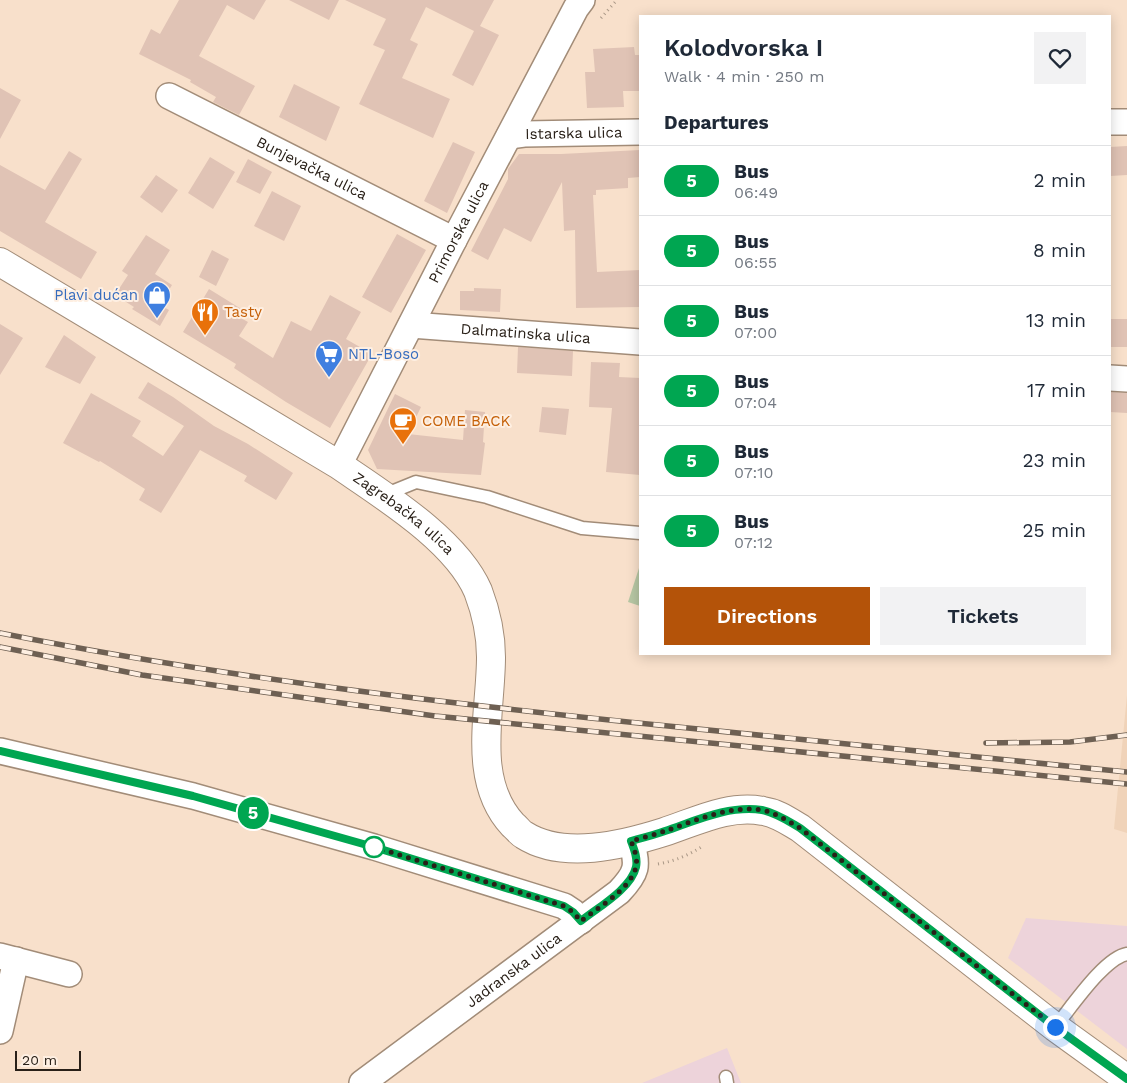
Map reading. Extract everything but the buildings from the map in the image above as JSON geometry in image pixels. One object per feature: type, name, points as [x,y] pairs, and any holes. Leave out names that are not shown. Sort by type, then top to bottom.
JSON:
[{"type":"main road","name":"Zagrebačka ulica","points":[[0,262],[339,465],[384,496],[430,532],[451,552],[477,590],[487,625],[491,657],[487,742],[489,779],[495,798],[506,817],[523,835],[541,844],[563,848],[588,848],[631,841],[664,832],[705,817],[737,810],[762,810],[781,816],[800,828],[1055,1027],[1127,1079]]},
{"type":"street","name":"Primorska ulica","points":[[339,465],[509,136],[573,2]]},
{"type":"street","name":"Bunjevačka ulica","points":[[169,96],[454,240]]},
{"type":"street","points":[[1111,122],[1127,122]]},
{"type":"street","name":"Istarska ulica","points":[[509,136],[524,134],[639,132]]},
{"type":"street","name":"Dalmatinska ulica","points":[[411,325],[639,342]]},
{"type":"street","points":[[1111,378],[1127,379]]},
{"type":"street","points":[[0,751],[193,796],[374,847],[564,906],[581,921]]},
{"type":"street","name":"Jadranska ulica","points":[[362,1083],[619,892],[631,880],[636,868],[637,858],[631,841]]},
{"type":"street","points":[[0,1031],[8,958],[69,974]]},
{"type":"lane","points":[[384,496],[416,482],[487,498],[582,528],[639,533]]},
{"type":"lane","points":[[1055,1027],[1105,966],[1123,954],[1127,954]]},
{"type":"shaded area","points":[[1127,695],[1127,833],[1114,829]]},
{"type":"shaded area","points":[[1026,918],[1127,926],[1127,1049],[1008,958]]},
{"type":"shaded area","points":[[727,1048],[741,1083],[642,1083]]},
{"type":"green space","points":[[639,568],[639,606],[628,602]]},
{"type":"railway","points":[[0,633],[169,663],[423,699],[1127,772]]},
{"type":"railway","points":[[0,647],[142,675],[435,716],[1127,784]]},
{"type":"railway","points":[[986,743],[1070,742],[1127,735]]},
{"type":"bus line","name":"5","points":[[0,751],[193,796],[374,847],[564,906],[581,921],[619,892],[631,880],[636,868],[637,858],[631,841],[664,832],[705,817],[737,810],[762,810],[781,816],[800,828],[1055,1027],[1127,1079]]},
{"type":"place","name":"Plavi dućan","points":[[157,319]]},
{"type":"place","name":"Tasty","points":[[205,336]]},
{"type":"place","name":"NTL-Boso","points":[[329,378]]},
{"type":"place","name":"COME BACK","points":[[403,445]]},
{"type":"route","points":[[374,847],[564,906],[581,921],[619,892],[631,880],[636,868],[637,858],[631,841],[664,832],[705,817],[737,810],[762,810],[781,816],[800,828],[1055,1027]]}]
